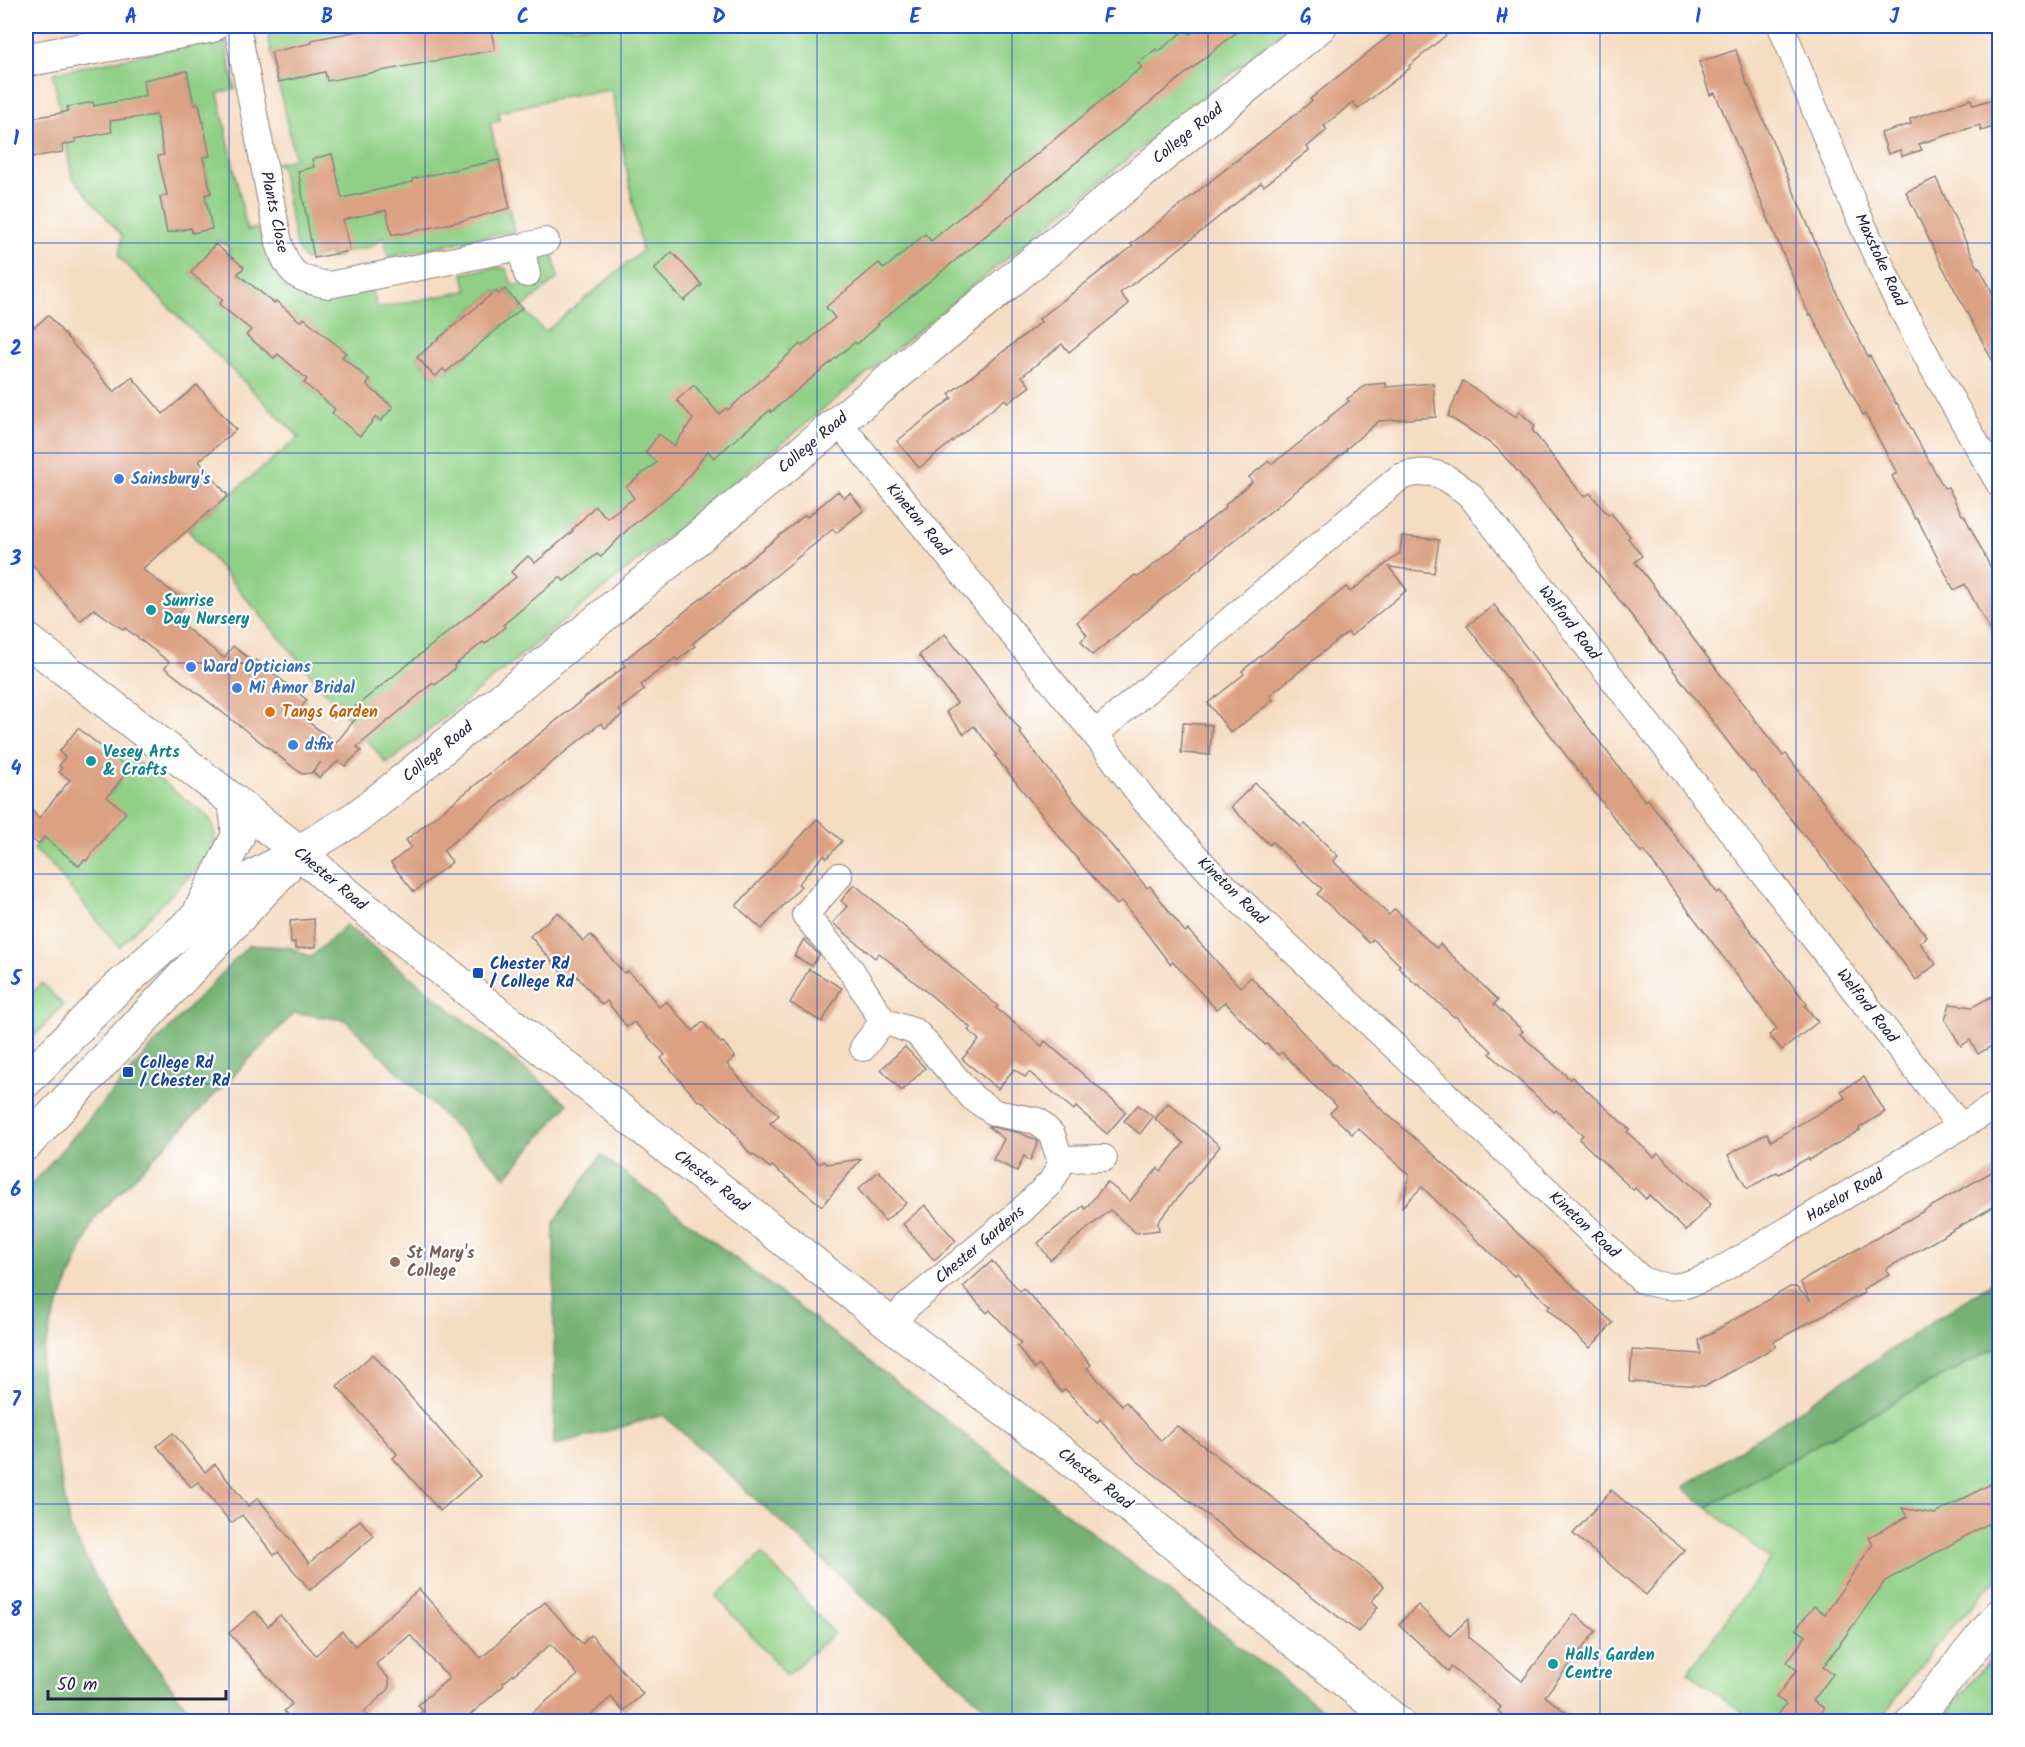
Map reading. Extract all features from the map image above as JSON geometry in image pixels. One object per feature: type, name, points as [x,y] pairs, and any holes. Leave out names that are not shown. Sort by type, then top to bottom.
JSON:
[{"type":"main road","points":[[26,60],[211,26]]},
{"type":"main road","name":"College Road","points":[[26,1082],[112,993],[196,918],[240,884],[357,817],[389,792],[1320,26]]},
{"type":"main road","name":"Chester Road","points":[[26,639],[299,852],[344,892],[893,1326],[1107,1487],[1216,1579],[1397,1722]]},
{"type":"main road","name":"College Road","points":[[196,918],[238,836],[234,801]]},
{"type":"main road","name":"College Road","points":[[26,1144],[258,899],[299,852]]},
{"type":"main road","points":[[1912,1722],[2000,1615]]},
{"type":"street","name":"Plants Close","points":[[237,26],[279,243],[284,259],[293,272],[305,281],[329,285],[546,241]]},
{"type":"street","name":"Maxstoke Road","points":[[1781,26],[1855,208],[1891,288],[1932,366],[2000,484]]},
{"type":"street","points":[[521,247],[527,274]]},
{"type":"street","name":"Kineton Road","points":[[838,422],[1095,734],[1145,801],[1212,873],[1642,1280],[1660,1286],[1688,1286]]},
{"type":"street","name":"Welford Road","points":[[1095,734],[1400,477],[1416,472],[1441,474],[1470,495],[1960,1126]]},
{"type":"street","points":[[839,876],[805,915],[852,970],[883,1021],[916,1032],[973,1098],[995,1113],[1038,1121],[1052,1135],[1060,1159],[1104,1158]]},
{"type":"street","points":[[863,1048],[883,1021]]},
{"type":"street","name":"Haselor Road","points":[[1688,1286],[1716,1273],[2000,1103]]},
{"type":"street","name":"Chester Gardens","points":[[893,1326],[905,1308],[1020,1212],[1051,1182],[1058,1170],[1060,1159]]},
{"type":"green space","points":[[300,26],[1289,26],[752,468],[387,764],[188,530],[299,437],[119,257],[122,236],[72,177],[53,73],[224,38],[235,89],[218,93],[247,230],[260,228],[267,253],[281,281],[303,295],[330,296],[372,289],[377,308],[467,291],[463,273],[498,267],[506,269],[513,286],[540,280],[543,262],[552,252],[558,278],[522,308],[545,332],[642,251],[612,90],[565,96],[499,112],[500,121],[490,123],[514,231],[388,257],[383,236],[372,246],[341,253],[341,256],[332,258],[331,254],[305,260],[296,246],[281,166],[275,163],[295,159],[268,37],[272,31]],"holes":[[[187,72],[194,105],[199,105],[209,155],[203,157],[211,193],[205,195],[191,228],[168,233],[160,197],[167,195],[159,156],[164,155],[156,115],[150,116],[143,80]],[[219,240],[230,249],[227,254],[243,267],[238,274],[258,290],[236,318],[219,304],[225,297],[191,273]],[[505,289],[522,308],[510,319],[506,315],[500,327],[488,338],[484,334],[467,354],[446,372],[443,369],[435,377],[417,357],[495,291],[499,294]],[[276,301],[301,322],[304,319],[345,353],[342,357],[370,380],[367,385],[393,406],[381,421],[376,417],[335,409],[304,383],[307,379],[278,354],[274,358],[247,335]]]},
{"type":"green space","points":[[118,747],[207,816],[214,830],[215,839],[211,854],[119,947],[53,867],[34,849],[67,808],[111,793],[129,769],[111,755]]},
{"type":"green space","points":[[346,925],[568,1104],[506,1177],[345,1020],[294,1013],[94,1219],[52,1322],[40,1367],[70,1527],[113,1610],[197,1721],[26,1721],[26,1191],[157,1041],[249,945],[289,947],[311,957]]},
{"type":"green space","points":[[42,983],[63,1005],[26,1045],[26,999]]},
{"type":"green space","points":[[601,1155],[1337,1721],[1000,1721],[663,1415],[554,1446],[554,1223]]},
{"type":"green space","points":[[1999,1278],[1999,1346],[1855,1423],[1707,1507],[1683,1487]]},
{"type":"green space","points":[[1999,1346],[1999,1576],[1929,1653],[1879,1721],[1754,1721],[1688,1672],[1770,1560],[1707,1507],[1855,1423]]},
{"type":"green space","points":[[762,1554],[834,1633],[787,1675],[716,1596]]},
{"type":"green space","points":[[1999,1648],[1999,1721],[1941,1721]]},
{"type":"building","points":[[384,26],[490,26],[495,50],[327,81],[325,72],[278,82],[271,52],[312,43],[311,40]]},
{"type":"building","points":[[1200,26],[1244,26],[877,324],[879,325],[857,344],[855,342],[714,458],[708,451],[681,486],[629,528],[601,557],[597,554],[564,581],[560,577],[503,625],[505,627],[485,644],[483,642],[435,685],[433,683],[357,747],[361,751],[345,766],[339,761],[319,778],[313,772],[321,762],[311,773],[302,774],[165,668],[169,662],[125,628],[124,630],[94,609],[80,621],[26,557],[26,335],[48,315],[114,392],[132,377],[163,414],[197,385],[236,430],[199,461],[228,496],[142,569],[187,603],[175,619],[224,658],[233,646],[254,662],[256,660],[307,700],[297,713],[336,743],[360,713],[355,707],[516,577],[511,572],[528,556],[535,563],[573,531],[595,506],[607,518],[634,498],[626,487],[657,462],[645,453],[659,434],[674,446],[693,419],[677,400],[694,385],[719,414],[726,408],[728,410],[800,344],[802,346],[835,318],[826,307],[879,263],[884,269],[925,234],[931,241],[1142,67],[1138,63],[1156,49],[1158,52],[1186,29],[1190,34]]},
{"type":"building","points":[[1401,26],[1457,26],[1409,66],[1410,68],[1358,109],[1353,102],[1324,126],[1327,130],[1307,147],[1309,150],[1264,186],[1261,183],[1159,265],[1120,293],[1129,304],[1069,352],[1062,344],[1022,376],[1030,386],[1008,403],[1005,399],[919,468],[897,441],[952,398],[949,394],[1041,322],[1039,319],[1133,246],[1131,244],[1312,101],[1310,99]]},
{"type":"building","points":[[1736,50],[1748,87],[1838,296],[1868,357],[1870,356],[1944,488],[1948,487],[2000,586],[2000,649],[1965,584],[1954,590],[1917,518],[1915,519],[1892,476],[1897,473],[1865,414],[1863,415],[1811,314],[1809,315],[1715,93],[1710,95],[1699,62]]},
{"type":"building","points":[[187,71],[194,105],[199,104],[210,156],[203,157],[211,193],[205,195],[212,229],[192,233],[191,228],[167,233],[160,197],[167,195],[158,156],[164,155],[156,115],[110,121],[112,132],[75,139],[76,142],[62,145],[63,152],[26,158],[26,119],[61,113],[68,111],[67,107],[93,102],[94,106],[146,96],[143,80]]},
{"type":"building","points":[[2000,97],[2000,125],[1981,131],[1980,125],[1947,135],[1919,144],[1922,150],[1902,156],[1900,150],[1888,154],[1881,133],[1911,124],[1910,119],[1971,99],[1973,105]]},
{"type":"building","points":[[332,154],[342,198],[413,182],[412,179],[499,160],[510,208],[466,220],[392,235],[386,210],[343,220],[350,251],[314,258],[298,171],[314,167],[312,159]]},
{"type":"building","points":[[1936,178],[1978,268],[2000,307],[2000,375],[1906,192]]},
{"type":"building","points":[[215,244],[244,267],[238,274],[301,322],[304,318],[346,353],[342,357],[370,380],[367,385],[393,407],[381,421],[376,417],[360,436],[332,413],[335,409],[304,383],[307,379],[278,354],[274,358],[246,335],[251,330],[219,304],[223,300],[191,273]]},
{"type":"building","points":[[672,252],[702,285],[684,301],[654,269]]},
{"type":"building","points":[[505,289],[522,308],[446,372],[443,369],[435,377],[417,357],[495,291],[499,294]]},
{"type":"building","points":[[1463,381],[1516,417],[1519,411],[1535,426],[1532,430],[1584,497],[1590,493],[1608,515],[1611,513],[1630,536],[1628,538],[1642,556],[1635,562],[1783,756],[1786,754],[1927,937],[1920,943],[1936,964],[1916,980],[1863,909],[1753,771],[1751,772],[1519,473],[1496,447],[1448,416]]},
{"type":"building","points":[[1386,383],[1386,387],[1433,383],[1436,417],[1379,421],[1347,450],[1092,655],[1081,641],[1087,635],[1077,622],[1226,507],[1225,505],[1252,482],[1249,477],[1269,461],[1271,464],[1288,452],[1329,419],[1349,401],[1347,399],[1366,385]]},
{"type":"building","points":[[838,491],[844,498],[850,493],[864,510],[836,533],[833,529],[692,644],[695,646],[678,660],[675,658],[641,685],[644,690],[619,710],[622,715],[605,728],[601,723],[443,850],[452,862],[414,892],[391,863],[411,847],[406,840],[625,666],[622,662]]},
{"type":"building","points":[[1402,536],[1439,540],[1434,573],[1389,567],[1407,590],[1351,636],[1348,632],[1270,695],[1273,700],[1231,733],[1208,703],[1244,674],[1242,671],[1346,587],[1350,592],[1400,553]]},
{"type":"building","points":[[1494,605],[1645,801],[1648,799],[1717,893],[1720,891],[1807,1004],[1805,1006],[1818,1022],[1782,1050],[1769,1035],[1777,1029],[1644,851],[1641,853],[1467,626]]},
{"type":"building","points":[[945,634],[1068,794],[1147,888],[1150,886],[1185,932],[1188,930],[1240,987],[1251,977],[1333,1065],[1431,1152],[1613,1323],[1590,1348],[1547,1309],[1550,1306],[1516,1274],[1514,1276],[1422,1187],[1402,1207],[1409,1175],[1358,1128],[1352,1134],[1330,1113],[1337,1106],[1282,1052],[1278,1055],[1267,1044],[1265,1045],[1225,1002],[1216,1009],[1173,962],[1170,964],[1122,901],[1117,905],[1073,854],[974,726],[964,734],[946,712],[957,703],[919,655]]},
{"type":"building","points":[[1183,723],[1212,725],[1210,755],[1181,753]]},
{"type":"building","points":[[78,728],[129,769],[107,797],[126,812],[86,861],[84,860],[79,866],[44,837],[38,844],[26,834],[26,804],[39,818],[70,780],[59,772],[62,768],[59,766],[65,757],[59,752]]},
{"type":"building","points":[[1255,783],[1301,827],[1305,824],[1338,856],[1333,861],[1389,915],[1395,909],[1436,948],[1440,944],[1498,1000],[1494,1004],[1523,1031],[1520,1034],[1629,1129],[1627,1132],[1654,1157],[1658,1153],[1711,1204],[1686,1231],[1649,1195],[1646,1199],[1635,1188],[1633,1190],[1579,1139],[1583,1135],[1490,1054],[1492,1051],[1455,1016],[1417,985],[1373,939],[1369,943],[1317,894],[1322,889],[1272,842],[1270,845],[1231,807]]},
{"type":"building","points":[[817,819],[842,841],[827,858],[824,855],[798,884],[801,886],[762,929],[736,906]]},
{"type":"building","points":[[854,884],[998,1006],[996,1008],[1042,1046],[1045,1041],[1126,1112],[1107,1134],[1076,1107],[1074,1110],[1029,1072],[1025,1077],[1014,1069],[998,1089],[962,1059],[979,1040],[968,1030],[971,1028],[879,953],[875,958],[833,923],[847,906],[841,901]]},
{"type":"building","points":[[558,912],[583,941],[591,935],[624,973],[628,971],[639,981],[659,1007],[666,1001],[693,1031],[703,1022],[735,1057],[727,1064],[779,1115],[770,1123],[820,1164],[823,1161],[827,1164],[861,1159],[822,1206],[772,1166],[770,1168],[753,1154],[751,1155],[727,1124],[700,1100],[698,1101],[661,1058],[665,1055],[634,1022],[627,1027],[607,1001],[602,1005],[577,976],[572,981],[564,972],[562,973],[530,936]]},
{"type":"building","points":[[314,919],[316,947],[295,949],[295,942],[291,943],[290,921]]},
{"type":"building","points":[[804,939],[819,955],[812,966],[794,956]]},
{"type":"building","points":[[809,969],[842,988],[822,1022],[790,1003]]},
{"type":"building","points":[[2000,992],[2000,1041],[1978,1054],[1970,1040],[1961,1046],[1945,1020],[1950,1004],[1972,1007]]},
{"type":"building","points":[[905,1047],[925,1068],[902,1091],[881,1069]]},
{"type":"building","points":[[1864,1077],[1885,1112],[1859,1128],[1860,1130],[1809,1160],[1808,1158],[1779,1174],[1777,1172],[1747,1189],[1728,1155],[1767,1133],[1771,1141],[1845,1098],[1841,1091]]},
{"type":"building","points":[[1168,1103],[1220,1146],[1158,1222],[1159,1230],[1136,1233],[1110,1210],[1050,1260],[1038,1243],[1083,1206],[1085,1209],[1107,1182],[1130,1201],[1158,1168],[1161,1171],[1184,1143],[1155,1119]]},
{"type":"building","points":[[1138,1105],[1153,1117],[1140,1134],[1124,1121]]},
{"type":"building","points":[[987,1126],[1020,1133],[1036,1140],[1038,1142],[1030,1161],[1024,1156],[1017,1171],[993,1160],[1004,1139]]},
{"type":"building","points":[[2000,1167],[2000,1203],[1886,1269],[1889,1275],[1863,1289],[1864,1293],[1773,1342],[1776,1346],[1752,1360],[1706,1386],[1630,1382],[1632,1350],[1701,1354],[1699,1340],[1790,1287],[1796,1287],[1811,1301],[1800,1282]]},
{"type":"building","points":[[879,1171],[906,1203],[885,1221],[858,1189]]},
{"type":"building","points":[[925,1205],[956,1241],[934,1260],[903,1224]]},
{"type":"building","points":[[992,1261],[1020,1291],[1023,1288],[1091,1365],[1087,1368],[1122,1405],[1126,1402],[1161,1441],[1177,1426],[1298,1517],[1384,1586],[1372,1601],[1378,1607],[1358,1632],[1136,1460],[1100,1419],[1097,1423],[1065,1389],[1061,1392],[1039,1365],[1035,1369],[1017,1346],[1021,1343],[990,1310],[987,1313],[963,1287]]},
{"type":"building","points":[[373,1354],[480,1476],[440,1511],[393,1458],[397,1454],[337,1386]]},
{"type":"building","points":[[173,1433],[205,1472],[215,1464],[248,1506],[258,1498],[309,1563],[360,1520],[374,1536],[310,1590],[278,1552],[274,1555],[242,1515],[231,1523],[198,1482],[191,1487],[157,1446]]},
{"type":"building","points":[[2000,1479],[2000,1517],[1885,1581],[1823,1667],[1833,1674],[1813,1701],[1824,1708],[1814,1722],[1773,1722],[1786,1704],[1776,1697],[1797,1670],[1787,1662],[1806,1636],[1796,1629],[1814,1606],[1825,1614],[1873,1544],[1869,1537],[1907,1517],[1902,1508],[1935,1514]]},
{"type":"building","points":[[1611,1490],[1684,1550],[1646,1595],[1573,1534]]},
{"type":"building","points":[[419,1589],[481,1658],[545,1602],[582,1644],[591,1635],[643,1694],[623,1711],[611,1697],[583,1722],[521,1722],[578,1675],[551,1644],[503,1683],[504,1685],[462,1722],[410,1722],[423,1711],[418,1705],[449,1678],[410,1635],[376,1664],[389,1679],[389,1689],[364,1712],[373,1722],[293,1722],[284,1711],[292,1704],[229,1633],[255,1611],[268,1626],[280,1615],[316,1655],[342,1631],[355,1646]]},
{"type":"building","points":[[1418,1605],[1450,1636],[1468,1619],[1469,1638],[1522,1681],[1574,1614],[1596,1631],[1545,1696],[1578,1722],[1510,1722],[1498,1711],[1501,1707],[1451,1667],[1448,1671],[1399,1624]]},
{"type":"place","name":"Sainsbury's","points":[[119,479]]},
{"type":"place","name":"Sunrise Day Nursery","points":[[151,610]]},
{"type":"place","name":"Ward Opticians","points":[[191,667]]},
{"type":"place","name":"Mi Amor Bridal","points":[[237,688]]},
{"type":"place","name":"Tangs Garden","points":[[270,712]]},
{"type":"place","name":"d:fix","points":[[293,745]]},
{"type":"place","name":"Vesey Arts & Crafts","points":[[91,761]]},
{"type":"place","name":"Chester Rd / College Rd","points":[[478,973]]},
{"type":"place","name":"College Rd / Chester Rd","points":[[128,1072]]},
{"type":"place","name":"St Mary's College","points":[[395,1262]]},
{"type":"place","name":"Halls Garden Centre","points":[[1553,1664]]}]
